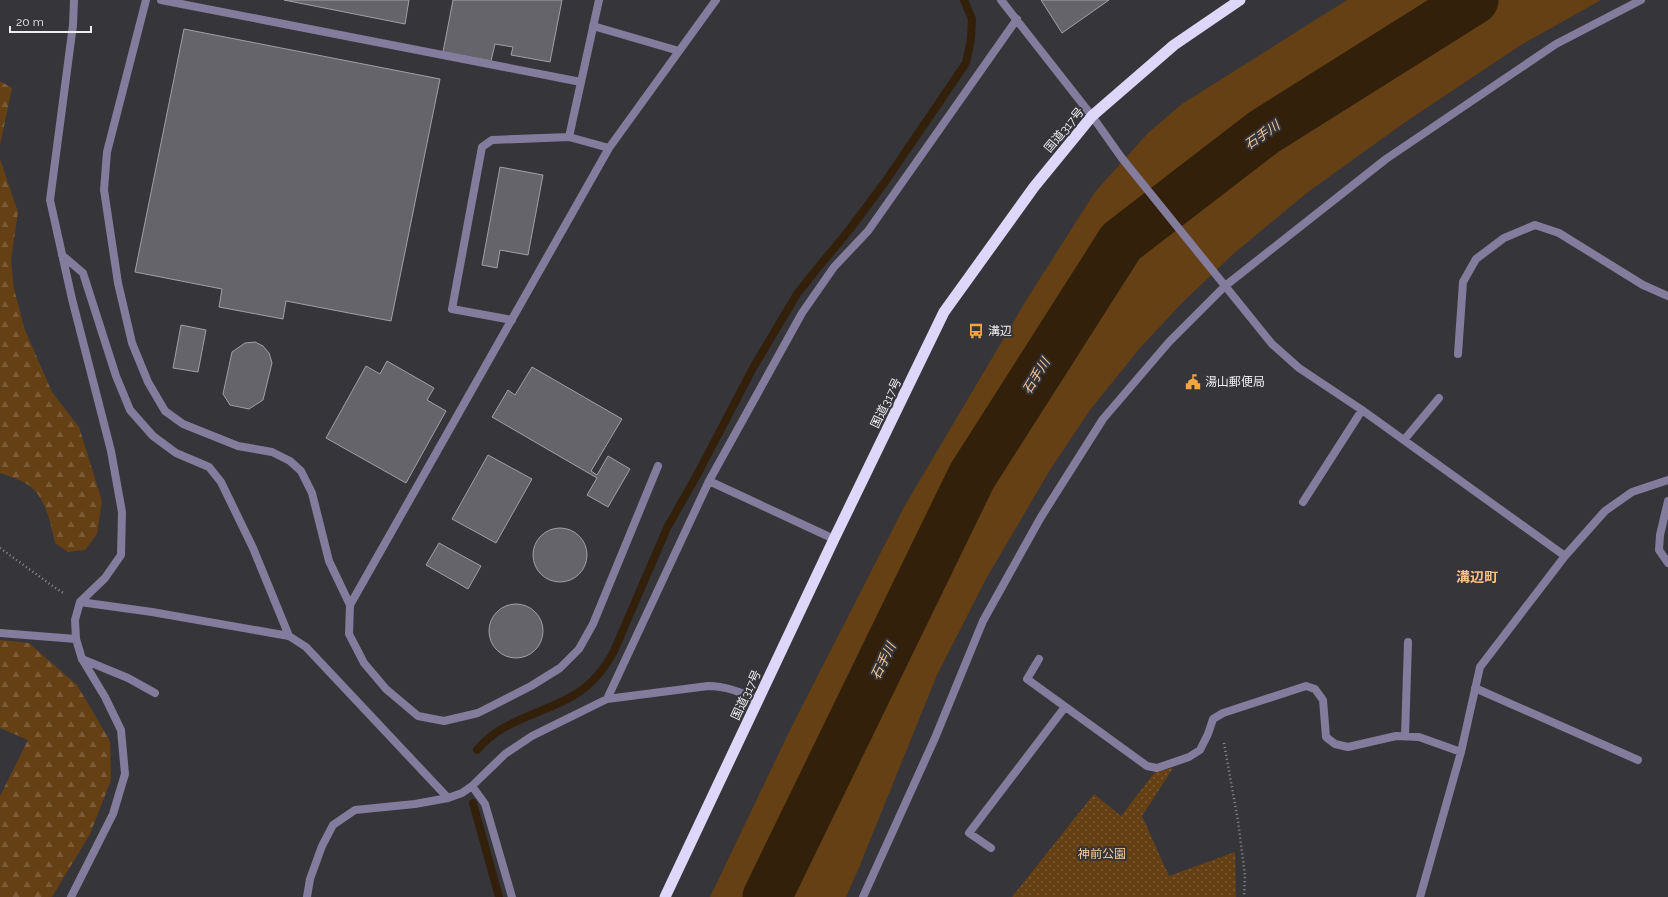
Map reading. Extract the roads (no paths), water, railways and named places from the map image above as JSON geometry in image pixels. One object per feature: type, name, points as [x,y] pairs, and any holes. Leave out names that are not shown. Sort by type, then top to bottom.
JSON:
[{"type":"highway","name":"国道317号","points":[[665,897],[834,539],[944,312],[1034,187],[1092,116],[1174,44],[1240,0]]},
{"type":"street","points":[[71,897],[113,814],[125,774],[122,730],[105,697],[82,659],[76,639],[75,620],[80,602],[105,578],[121,555],[122,512],[111,451],[62,255],[50,200],[73,25],[74,0]]},
{"type":"street","points":[[146,0],[107,152],[104,190],[118,283],[132,343],[148,382],[165,411],[183,424],[238,446],[272,452],[290,461],[301,471],[312,493],[329,561],[350,605],[349,634],[364,663],[386,689],[418,716],[444,721],[478,713],[531,686],[560,668],[579,649],[593,624],[658,466]]},
{"type":"street","points":[[161,0],[581,82]]},
{"type":"street","points":[[569,137],[599,0]]},
{"type":"street","points":[[350,605],[609,148],[716,0]]},
{"type":"street","points":[[1002,0],[1092,116],[1121,157],[1272,344],[1299,368],[1362,410],[1565,556]]},
{"type":"street","points":[[863,897],[935,738],[983,621],[1041,517],[1103,419],[1169,342],[1225,286],[1386,158],[1556,44],[1641,0]]},
{"type":"street","points":[[607,699],[708,481],[802,313],[834,267],[868,231],[1017,19]]},
{"type":"street","points":[[593,26],[679,51]]},
{"type":"street","points":[[512,320],[452,308],[482,147],[492,140],[569,137],[609,148]]},
{"type":"street","points":[[1458,354],[1463,282],[1476,260],[1504,238],[1535,225],[1559,233],[1643,285],[1668,296]]},
{"type":"street","points":[[62,255],[83,273],[116,376],[130,410],[153,436],[176,453],[209,466],[221,482],[253,548],[289,636]]},
{"type":"street","points":[[1404,440],[1439,398]]},
{"type":"street","points":[[1302,502],[1362,410]]},
{"type":"street","points":[[1420,897],[1461,752],[1480,667],[1565,556],[1605,511],[1632,492],[1668,480]]},
{"type":"street","points":[[708,481],[834,539]]},
{"type":"street","points":[[1668,502],[1660,535],[1660,550],[1668,563]]},
{"type":"street","points":[[80,602],[152,612],[289,636],[306,648],[448,798]]},
{"type":"street","points":[[0,633],[76,639]]},
{"type":"street","points":[[1405,736],[1408,642]]},
{"type":"street","points":[[82,659],[128,678],[155,693]]},
{"type":"street","points":[[1039,659],[1027,679],[1147,766],[1157,768],[1189,758],[1200,750],[1213,719],[1223,713],[1306,686],[1315,689],[1322,700],[1326,737],[1336,744],[1348,746],[1396,736],[1405,736],[1419,737],[1461,752]]},
{"type":"street","points":[[307,897],[310,880],[322,846],[333,825],[355,810],[415,804],[448,798],[462,793],[472,786],[505,754],[532,736],[607,699],[708,686],[723,686],[736,690],[758,701]]},
{"type":"street","points":[[1475,688],[1638,760]]},
{"type":"street","points":[[991,848],[969,833],[1065,707]]},
{"type":"street","points":[[472,786],[485,804],[512,897]]},
{"type":"waterway","points":[[477,750],[487,740],[511,724],[564,701],[582,690],[598,675],[607,663],[614,651],[667,528],[697,475],[753,368],[797,294],[850,229],[885,182],[966,63],[971,39],[972,19],[964,0]]},
{"type":"waterway","name":"石手川","points":[[767,897],[972,476],[1121,242],[1264,132],[1474,0]]},
{"type":"waterway","points":[[473,803],[499,897]]},
{"type":"place","name":"溝辺","points":[[976,331]]},
{"type":"place","name":"湯山郵便局","points":[[1193,382]]},
{"type":"district","name":"溝辺町","points":[[1477,577]]},
{"type":"park label","name":"神前公園","points":[[1102,854]]}]
